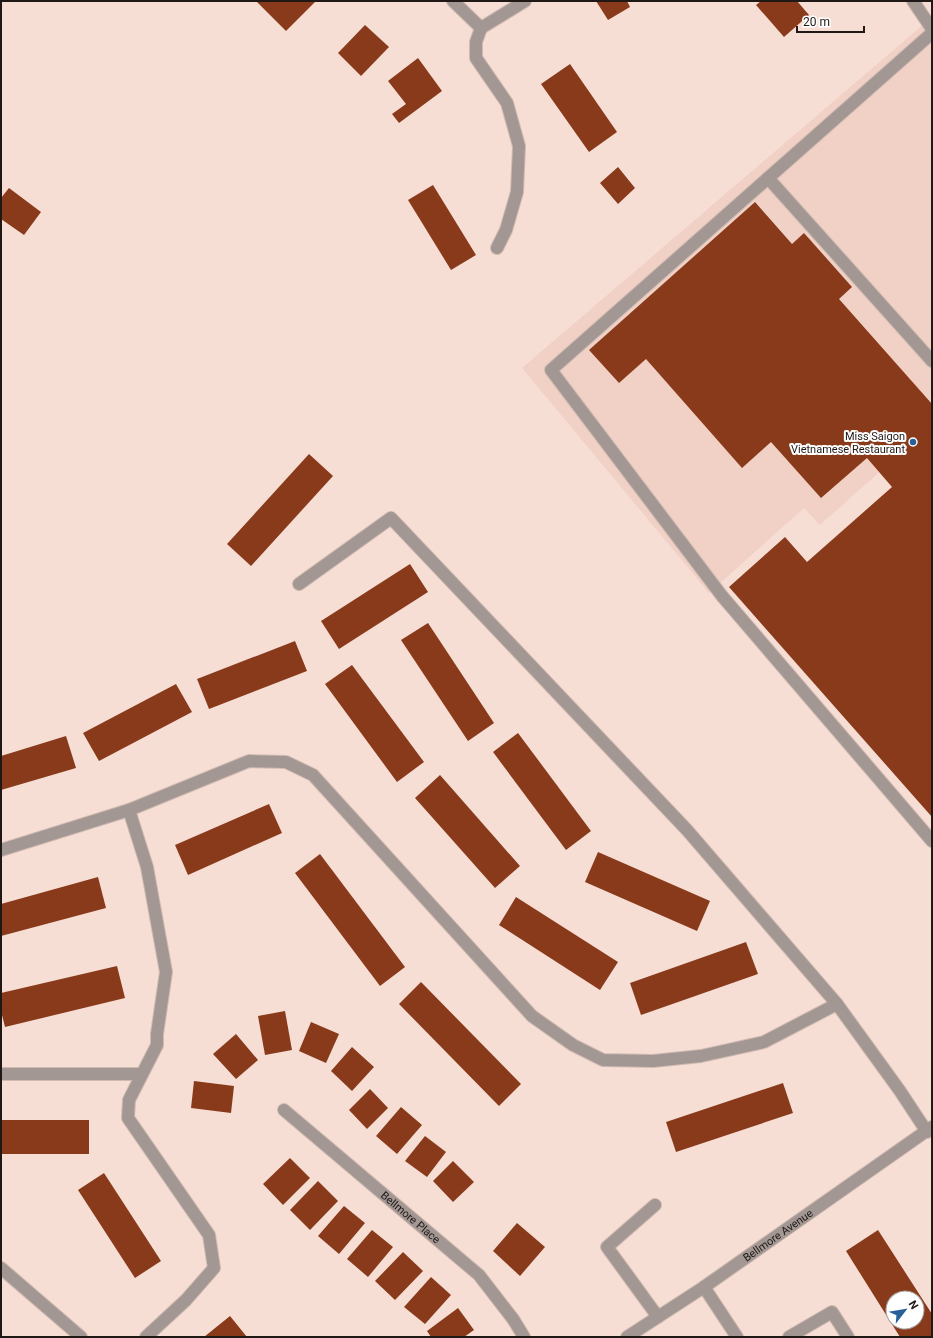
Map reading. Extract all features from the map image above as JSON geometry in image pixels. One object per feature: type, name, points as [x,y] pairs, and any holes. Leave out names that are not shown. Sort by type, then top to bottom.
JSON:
[{"type":"street","points":[[453,1],[481,28]]},
{"type":"street","points":[[497,248],[506,230],[517,192],[519,146],[508,103],[476,58],[476,42],[481,28],[525,1]]},
{"type":"street","points":[[913,1],[932,28]]},
{"type":"street","points":[[932,33],[551,370],[722,596],[932,841]]},
{"type":"street","points":[[768,178],[932,362]]},
{"type":"street","points":[[299,584],[391,518],[687,830],[836,1004],[929,1130]]},
{"type":"street","points":[[1,850],[129,810],[249,761],[286,762],[313,775],[532,1016],[573,1045],[604,1060],[653,1061],[701,1056],[764,1042],[836,1004]]},
{"type":"street","points":[[129,810],[147,867],[166,972],[157,1034],[158,1045],[128,1100],[128,1118],[209,1235],[214,1268],[186,1300],[146,1337]]},
{"type":"street","points":[[1,1074],[141,1074]]},
{"type":"street","name":"Bellmore Place","points":[[284,1110],[479,1275],[513,1319],[524,1337]]},
{"type":"street","name":"Bellmore Avenue","points":[[627,1337],[704,1287],[929,1130]]},
{"type":"street","points":[[655,1206],[607,1247],[658,1317]]},
{"type":"street","points":[[1,1268],[77,1336]]},
{"type":"street","points":[[704,1287],[737,1337]]},
{"type":"street","points":[[789,1337],[832,1312],[848,1337]]},
{"type":"shaded area","points":[[932,17],[932,425],[820,525],[804,508],[709,593],[522,368]]},
{"type":"building","points":[[256,1],[316,1],[286,31]]},
{"type":"building","points":[[596,1],[627,1],[630,7],[608,20]]},
{"type":"building","points":[[761,1],[797,1],[809,15],[784,37],[756,5]]},
{"type":"building","points":[[365,25],[389,47],[361,76],[338,53]]},
{"type":"building","points":[[418,58],[442,91],[399,123],[392,114],[406,104],[388,81]]},
{"type":"building","points":[[570,64],[617,132],[589,152],[541,84]]},
{"type":"building","points":[[618,167],[635,188],[618,204],[600,183]]},
{"type":"building","points":[[433,185],[476,255],[451,270],[408,200]]},
{"type":"building","points":[[9,188],[41,212],[24,235],[1,219],[1,198]]},
{"type":"building","points":[[755,202],[792,244],[804,233],[852,287],[839,299],[932,404],[932,817],[729,587],[785,537],[807,562],[892,487],[867,458],[821,498],[771,442],[742,468],[646,359],[619,383],[589,350]]},
{"type":"building","points":[[309,454],[333,476],[251,566],[227,544]]},
{"type":"building","points":[[410,564],[428,592],[339,649],[321,621]]},
{"type":"building","points":[[428,623],[494,723],[468,741],[401,640]]},
{"type":"building","points":[[295,641],[307,671],[209,709],[197,679]]},
{"type":"building","points":[[352,665],[424,762],[397,782],[325,684]]},
{"type":"building","points":[[176,684],[192,712],[99,761],[83,733]]},
{"type":"building","points":[[518,733],[591,831],[566,850],[493,752]]},
{"type":"building","points":[[66,736],[76,768],[1,790],[1,756]]},
{"type":"building","points":[[440,775],[520,866],[495,888],[415,798]]},
{"type":"building","points":[[269,804],[282,833],[188,875],[175,845]]},
{"type":"building","points":[[598,852],[710,901],[697,931],[585,882]]},
{"type":"building","points":[[320,854],[405,967],[380,986],[295,873]]},
{"type":"building","points":[[98,877],[106,908],[1,936],[1,904]]},
{"type":"building","points":[[516,897],[618,962],[600,990],[499,925]]},
{"type":"building","points":[[746,942],[758,974],[641,1015],[630,983]]},
{"type":"building","points":[[117,966],[125,998],[5,1027],[1,1011],[1,993]]},
{"type":"building","points":[[421,982],[521,1084],[499,1106],[399,1004]]},
{"type":"building","points":[[285,1011],[292,1050],[265,1055],[258,1016]]},
{"type":"building","points":[[311,1022],[339,1034],[326,1063],[299,1051]]},
{"type":"building","points":[[236,1034],[258,1060],[236,1079],[213,1054]]},
{"type":"building","points":[[352,1047],[374,1067],[352,1091],[331,1071]]},
{"type":"building","points":[[194,1081],[234,1086],[231,1113],[191,1108]]},
{"type":"building","points":[[783,1083],[793,1113],[676,1152],[666,1122]]},
{"type":"building","points":[[370,1089],[388,1108],[367,1129],[349,1110]]},
{"type":"building","points":[[401,1107],[422,1125],[397,1154],[376,1136]]},
{"type":"building","points":[[1,1120],[89,1120],[89,1154],[1,1154]]},
{"type":"building","points":[[425,1136],[446,1152],[427,1177],[405,1161]]},
{"type":"building","points":[[290,1158],[310,1178],[283,1205],[263,1184]]},
{"type":"building","points":[[453,1161],[474,1182],[453,1202],[433,1181]]},
{"type":"building","points":[[104,1173],[161,1261],[135,1278],[78,1190]]},
{"type":"building","points":[[318,1181],[338,1201],[310,1230],[290,1210]]},
{"type":"building","points":[[344,1206],[365,1223],[339,1254],[318,1236]]},
{"type":"building","points":[[517,1223],[545,1247],[520,1276],[493,1251]]},
{"type":"building","points":[[372,1230],[393,1247],[368,1277],[347,1259]]},
{"type":"building","points":[[878,1230],[917,1290],[885,1290],[885,1313],[846,1251]]},
{"type":"building","points":[[403,1252],[423,1271],[395,1300],[375,1281]]},
{"type":"building","points":[[431,1277],[451,1295],[425,1324],[404,1307]]},
{"type":"building","points":[[925,1303],[932,1314],[932,1337],[900,1337],[896,1330],[925,1330]]},
{"type":"building","points":[[458,1308],[474,1330],[464,1337],[431,1337],[427,1331]]},
{"type":"building","points":[[230,1316],[247,1337],[204,1337]]},
{"type":"place","name":"Miss Saigon Vietnamese Restaurant","points":[[913,442]]}]
